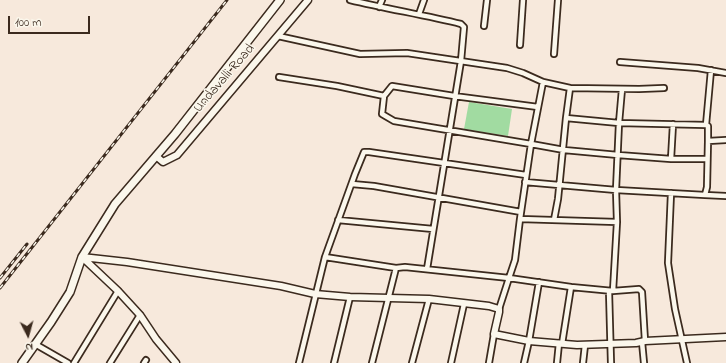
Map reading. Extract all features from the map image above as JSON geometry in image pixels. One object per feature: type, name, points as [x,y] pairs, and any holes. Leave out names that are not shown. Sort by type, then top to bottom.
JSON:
[{"type":"main road","points":[[22,363],[70,292],[82,257],[115,204],[198,105],[280,0]]},
{"type":"street","name":"Undavalli Road","points":[[156,156],[164,162],[177,155],[308,0]]},
{"type":"street","points":[[350,0],[398,11],[419,14],[463,25],[464,28],[461,61],[454,96],[445,163],[438,197],[427,269]]},
{"type":"street","points":[[379,7],[382,0]]},
{"type":"street","points":[[419,14],[424,0]]},
{"type":"street","points":[[484,26],[487,0]]},
{"type":"street","points":[[520,45],[523,0]]},
{"type":"street","points":[[554,54],[558,0]]},
{"type":"street","points":[[278,36],[360,54],[407,53],[507,68],[523,73],[542,82],[570,88],[664,88]]},
{"type":"street","points":[[620,62],[698,68],[726,73]]},
{"type":"street","points":[[705,195],[707,187],[706,159],[709,129],[706,125],[711,70]]},
{"type":"street","points":[[280,77],[337,86],[384,96]]},
{"type":"street","points":[[489,363],[499,309],[515,260],[526,175],[542,82]]},
{"type":"street","points":[[538,107],[392,86],[384,96],[382,114],[394,121],[449,129],[564,150],[671,159],[706,159]]},
{"type":"street","points":[[554,220],[564,150],[570,88]]},
{"type":"street","points":[[611,363],[611,291],[617,222],[616,190],[622,89]]},
{"type":"street","points":[[566,118],[620,123],[706,125]]},
{"type":"street","points":[[671,159],[673,124]]},
{"type":"street","points":[[708,141],[726,140]]},
{"type":"street","points":[[299,363],[325,257],[363,154],[366,152],[526,175]]},
{"type":"street","points":[[525,182],[616,190],[726,196]]},
{"type":"street","points":[[352,184],[374,186],[521,212]]},
{"type":"street","points":[[671,193],[668,263],[675,309],[688,363]]},
{"type":"street","points":[[520,219],[617,222]]},
{"type":"street","points":[[338,220],[433,229]]},
{"type":"street","points":[[82,257],[118,291],[140,315],[156,339],[176,363]]},
{"type":"street","points":[[82,257],[134,263],[280,286],[315,294],[428,300],[489,306],[499,309]]},
{"type":"street","points":[[325,257],[396,268],[405,267],[427,269],[509,278],[571,287],[611,291],[638,289],[642,291],[644,363]]},
{"type":"street","points":[[372,363],[396,268]]},
{"type":"street","points":[[524,363],[539,282]]},
{"type":"street","points":[[557,363],[571,287]]},
{"type":"street","points":[[74,363],[118,291]]},
{"type":"street","points":[[334,363],[350,297]]},
{"type":"street","points":[[412,363],[428,300]]},
{"type":"street","points":[[452,363],[464,304]]},
{"type":"street","points":[[110,363],[140,315]]},
{"type":"street","points":[[494,334],[529,341],[585,345],[726,337]]},
{"type":"street","points":[[35,344],[68,363]]},
{"type":"street","points":[[583,363],[585,345]]},
{"type":"green space","points":[[469,102],[512,109],[508,136],[464,129]]},
{"type":"railway","points":[[0,288],[227,0]]},
{"type":"railway","points":[[0,278],[27,244]]}]
